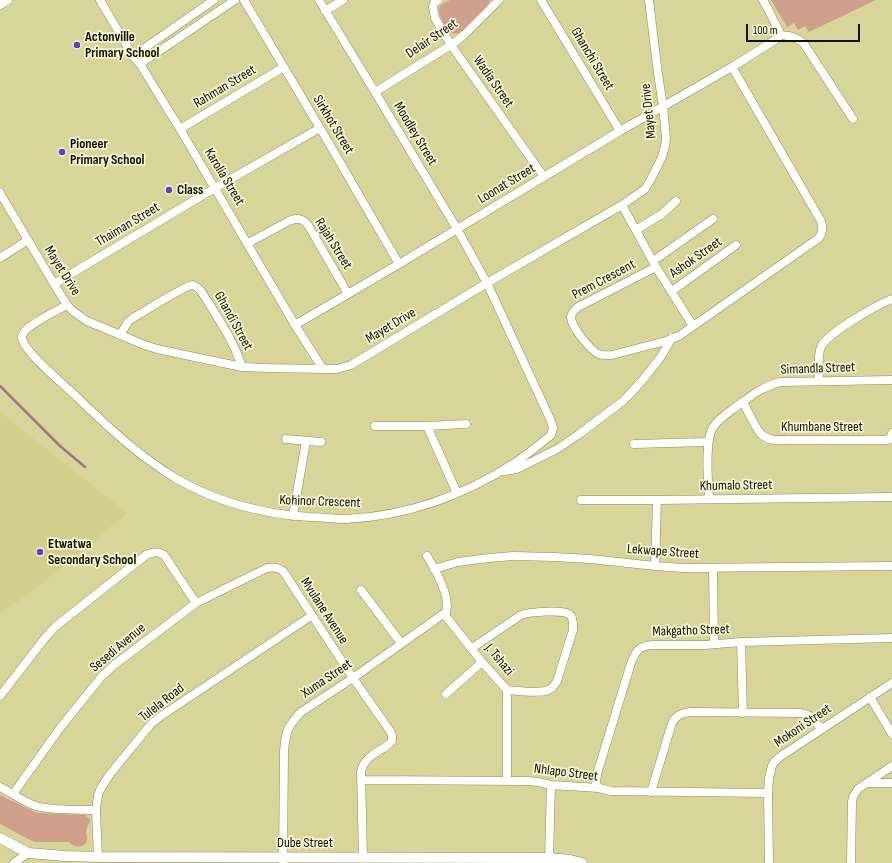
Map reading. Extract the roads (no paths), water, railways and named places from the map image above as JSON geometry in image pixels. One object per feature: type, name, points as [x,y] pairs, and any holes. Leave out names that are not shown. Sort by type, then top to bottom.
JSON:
[{"type":"street","points":[[0,5],[8,0]]},
{"type":"street","name":"Karolia Street","points":[[101,0],[133,56],[140,64],[180,128],[322,370]]},
{"type":"street","points":[[133,56],[214,0]]},
{"type":"street","points":[[140,64],[235,0]]},
{"type":"street","name":"Sirkhot Street","points":[[244,0],[399,264]]},
{"type":"street","name":"Moodley Street","points":[[319,0],[457,230],[487,283]]},
{"type":"street","points":[[325,11],[343,0]]},
{"type":"street","name":"Wadia Street","points":[[438,0],[434,3],[433,7],[435,18],[451,45],[544,177]]},
{"type":"street","name":"Delair Street","points":[[375,92],[451,45],[464,35],[497,0]]},
{"type":"street","name":"Ghanchi Street","points":[[541,0],[620,131]]},
{"type":"street","name":"Mayet Drive","points":[[0,193],[3,206],[28,240],[67,304],[74,312],[87,321],[157,349],[242,367],[322,370],[337,369],[351,365],[487,283],[622,205],[645,189],[662,157],[666,139],[650,0]]},
{"type":"street","points":[[763,0],[770,10],[781,35],[801,40],[853,119]]},
{"type":"street","name":"Loonat Street","points":[[295,325],[457,230],[620,131],[732,67],[781,35]]},
{"type":"street","name":"Rahman Street","points":[[180,128],[284,67]]},
{"type":"street","name":"Prem Crescent","points":[[654,264],[573,311],[571,317],[574,325],[581,336],[598,354],[603,356],[612,355],[679,336],[819,238],[821,235],[821,222],[818,215],[732,67]]},
{"type":"street","name":"Thaiman Street","points":[[54,284],[215,188],[320,128]]},
{"type":"street","points":[[636,230],[662,214],[676,201]]},
{"type":"street","name":"Ashok Street","points":[[622,205],[654,264],[693,326]]},
{"type":"street","name":"Rajah Street","points":[[248,243],[291,220],[296,218],[303,220],[308,225],[348,294]]},
{"type":"street","name":"Ashok Street","points":[[654,264],[713,219]]},
{"type":"street","points":[[0,258],[28,240]]},
{"type":"street","name":"Ashok Street","points":[[672,291],[736,245]]},
{"type":"street","name":"Kohinor Crescent","points":[[67,304],[26,328],[22,335],[24,344],[36,359],[103,423],[144,457],[177,479],[220,499],[274,513],[293,516],[344,519],[375,516],[439,501],[500,472],[551,435],[553,428],[551,421],[487,283]]},
{"type":"street","name":"Ghandi Street","points":[[120,335],[128,322],[133,318],[184,288],[194,286],[201,291],[229,338],[237,352],[242,367]]},
{"type":"street","points":[[819,381],[821,348],[828,338],[868,312],[892,299]]},
{"type":"street","points":[[500,472],[517,469],[557,448],[578,435],[623,400],[642,381],[660,358],[672,338]]},
{"type":"street","name":"Simandla Street","points":[[709,499],[708,442],[711,430],[721,418],[759,390],[780,382],[892,380]]},
{"type":"street","name":"Khumbane Street","points":[[743,402],[763,436],[774,440],[886,440],[890,439],[892,433]]},
{"type":"street","points":[[375,426],[466,424]]},
{"type":"street","points":[[427,426],[457,493]]},
{"type":"street","points":[[286,439],[321,442]]},
{"type":"street","points":[[293,516],[306,441]]},
{"type":"street","points":[[634,444],[708,442]]},
{"type":"street","name":"Khumalo Street","points":[[581,500],[892,497]]},
{"type":"street","points":[[655,566],[657,500]]},
{"type":"street","points":[[0,696],[56,626],[151,552],[164,554],[196,603]]},
{"type":"street","points":[[427,556],[434,569],[446,600],[447,608],[444,614]]},
{"type":"street","name":"Lekwape Street","points":[[434,569],[458,562],[513,556],[590,559],[683,568],[892,566]]},
{"type":"street","name":"Mvulane Avenue","points":[[255,574],[272,567],[283,571],[353,678],[390,730],[393,739],[392,741],[368,758],[361,772],[363,858]]},
{"type":"street","points":[[713,568],[714,644]]},
{"type":"street","name":"Sesedi Avenue","points":[[13,794],[60,728],[102,676],[114,665],[196,603],[255,574]]},
{"type":"street","points":[[361,590],[401,644]]},
{"type":"street","points":[[472,648],[525,614],[534,612],[564,612],[572,616],[574,623],[573,630],[558,681],[554,686],[548,690],[540,692],[507,690]]},
{"type":"street","name":"Xuma Street","points":[[283,860],[284,751],[285,736],[288,728],[301,712],[353,678],[444,614]]},
{"type":"street","name":"J. Tshazi","points":[[444,614],[482,662],[507,690],[507,781]]},
{"type":"street","name":"Tulela Road","points":[[98,857],[96,810],[100,788],[151,724],[312,616]]},
{"type":"street","name":"Makgatho Street","points":[[598,788],[596,784],[597,774],[631,663],[637,650],[641,647],[652,644],[714,644],[892,638]]},
{"type":"street","points":[[741,642],[743,713]]},
{"type":"street","points":[[446,694],[482,662]]},
{"type":"street","name":"Mokoni Street","points":[[769,863],[768,793],[770,770],[774,762],[870,697],[892,684]]},
{"type":"street","points":[[870,697],[892,734]]},
{"type":"street","points":[[651,792],[672,723],[675,718],[682,713],[802,714],[810,716],[822,729]]},
{"type":"street","points":[[851,863],[853,797],[858,789],[892,766]]},
{"type":"street","name":"Nhlapo Street","points":[[362,780],[507,781],[538,782],[551,785],[598,788],[611,791],[768,793]]},
{"type":"street","points":[[868,783],[892,783]]},
{"type":"street","points":[[549,858],[551,785]]},
{"type":"street","points":[[0,787],[29,803],[38,806],[64,809],[96,810]]},
{"type":"street","points":[[0,838],[28,853],[14,863]]},
{"type":"street","name":"Dube Street","points":[[28,853],[98,857],[283,860],[363,858],[549,858],[578,862]]},
{"type":"waterway","points":[[0,386],[60,446],[85,467]]},
{"type":"place","name":"Actonville Primary School","points":[[77,45]]},
{"type":"place","name":"Pioneer Primary School","points":[[62,152]]},
{"type":"place","name":"Class","points":[[169,190]]},
{"type":"place","name":"Etwatwa Secondary School","points":[[40,552]]}]
